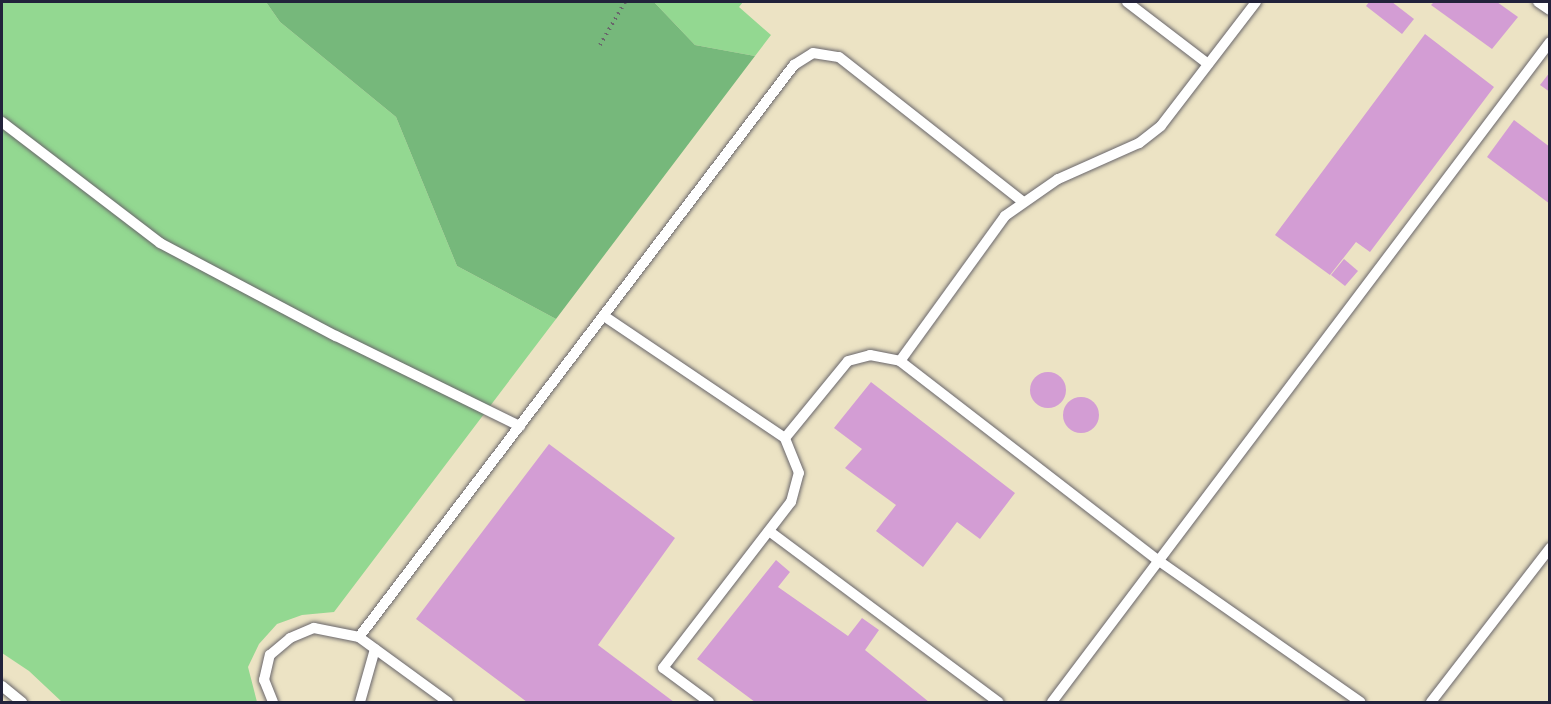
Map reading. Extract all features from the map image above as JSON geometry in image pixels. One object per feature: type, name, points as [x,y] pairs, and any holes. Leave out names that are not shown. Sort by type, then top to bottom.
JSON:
[{"type":"lane","points":[[1127,2],[1208,64]]},
{"type":"lane","points":[[900,361],[1005,216],[1058,179],[1139,143],[1161,126],[1256,2]]},
{"type":"lane","points":[[1538,2],[1550,10]]},
{"type":"lane","points":[[1052,702],[1550,42]]},
{"type":"lane","points":[[359,637],[794,65],[813,53],[839,57],[1023,202]]},
{"type":"lane","points":[[2,122],[160,243],[336,336],[520,426]]},
{"type":"lane","points":[[604,316],[785,438],[799,473],[791,502],[663,668],[709,702]]},
{"type":"lane","points":[[785,438],[848,361],[870,355],[900,361],[1159,561],[1360,702]]},
{"type":"lane","points":[[769,531],[998,702]]},
{"type":"lane","points":[[1431,702],[1550,548]]},
{"type":"lane","points":[[273,702],[264,680],[270,655],[290,638],[314,628],[359,637],[448,702]]},
{"type":"lane","points":[[360,702],[375,649]]},
{"type":"lane","points":[[2,686],[22,702]]},
{"type":"path","points":[[600,45],[625,2]]},
{"type":"green space","points":[[2,2],[266,2],[280,22],[396,117],[457,266],[556,319],[334,612],[302,615],[277,624],[259,644],[248,667],[257,702],[62,702],[29,671],[2,653]]},
{"type":"green space","points":[[266,2],[654,2],[695,45],[755,56],[556,319],[457,266],[396,117],[280,22]]},
{"type":"green space","points":[[654,2],[743,2],[739,7],[771,35],[755,56],[695,45]]},
{"type":"building","points":[[1369,2],[1392,2],[1414,19],[1402,34],[1366,6]]},
{"type":"building","points":[[1434,2],[1497,2],[1518,17],[1492,49],[1431,5]]},
{"type":"building","points":[[1425,34],[1494,87],[1370,252],[1356,242],[1330,275],[1275,235]]},
{"type":"building","points":[[1550,72],[1550,92],[1540,85]]},
{"type":"building","points":[[1514,120],[1550,147],[1550,204],[1487,157]]},
{"type":"building","points":[[1344,259],[1358,271],[1345,286],[1331,275]]},
{"type":"building","points":[[1048,372],[1060,378],[1066,390],[1060,402],[1048,408],[1036,402],[1030,390],[1036,378]]},
{"type":"building","points":[[871,382],[1015,493],[980,539],[957,522],[923,567],[876,531],[896,505],[845,468],[862,449],[834,428]]},
{"type":"building","points":[[1081,397],[1094,402],[1099,415],[1094,428],[1081,433],[1068,428],[1063,415],[1068,402]]},
{"type":"building","points":[[549,444],[675,538],[598,645],[674,702],[527,702],[416,619]]},
{"type":"building","points":[[776,560],[790,572],[778,587],[848,636],[862,618],[879,630],[865,650],[929,702],[755,702],[697,659]]}]
